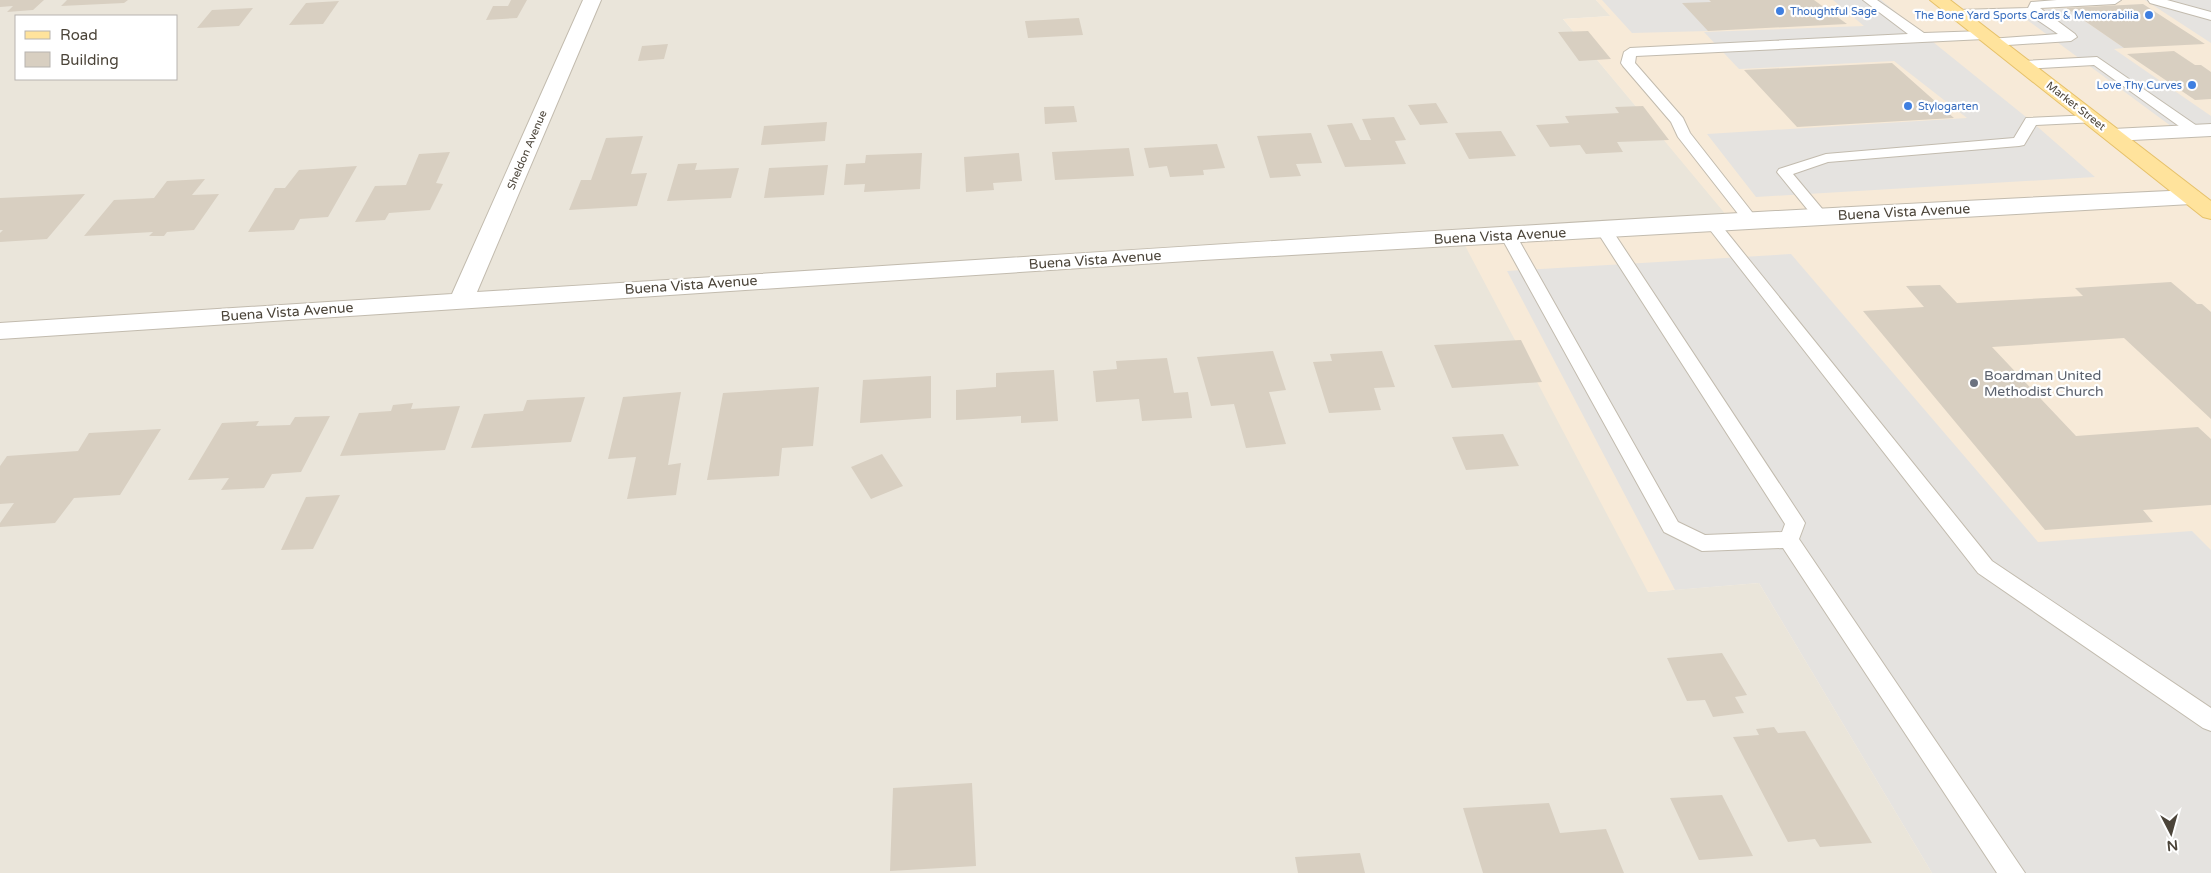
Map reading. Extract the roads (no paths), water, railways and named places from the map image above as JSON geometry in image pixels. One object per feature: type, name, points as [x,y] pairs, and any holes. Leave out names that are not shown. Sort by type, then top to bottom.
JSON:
[{"type":"main road","name":"Market Street","points":[[1939,0],[2211,212]]},
{"type":"street","name":"Sheldon Avenue","points":[[462,300],[592,0]]},
{"type":"street","points":[[2113,135],[2203,131]]},
{"type":"street","name":"Buena Vista Avenue","points":[[0,331],[462,300],[1508,235],[2191,197]]},
{"type":"lane","points":[[1869,0],[1921,37]]},
{"type":"lane","points":[[2033,10],[2035,5],[2115,0]]},
{"type":"lane","points":[[2154,0],[2211,16]]},
{"type":"lane","points":[[1751,221],[1684,134],[1678,121],[1628,63],[1630,52],[1921,37],[2071,37],[2033,10],[1958,14]]},
{"type":"lane","points":[[2024,66],[2097,61],[2203,131]]},
{"type":"lane","points":[[1821,217],[1784,172],[1826,158],[2019,142],[2030,121],[2092,118]]},
{"type":"lane","points":[[1712,223],[1985,567],[2211,722]]},
{"type":"lane","points":[[1604,230],[1795,523],[1789,540]]},
{"type":"lane","points":[[1508,235],[1671,527],[1702,543],[1789,540]]},
{"type":"lane","points":[[1789,540],[2012,873]]},
{"type":"place","name":"Thoughtful Sage","points":[[1780,11]]},
{"type":"place","name":"The Bone Yard Sports Cards & Memorabilia","points":[[2149,15]]},
{"type":"place","name":"Love Thy Curves","points":[[2192,85]]},
{"type":"place","name":"Stylogarten","points":[[1908,106]]},
{"type":"place","name":"Boardman United Methodist Church","points":[[1974,383]]}]
